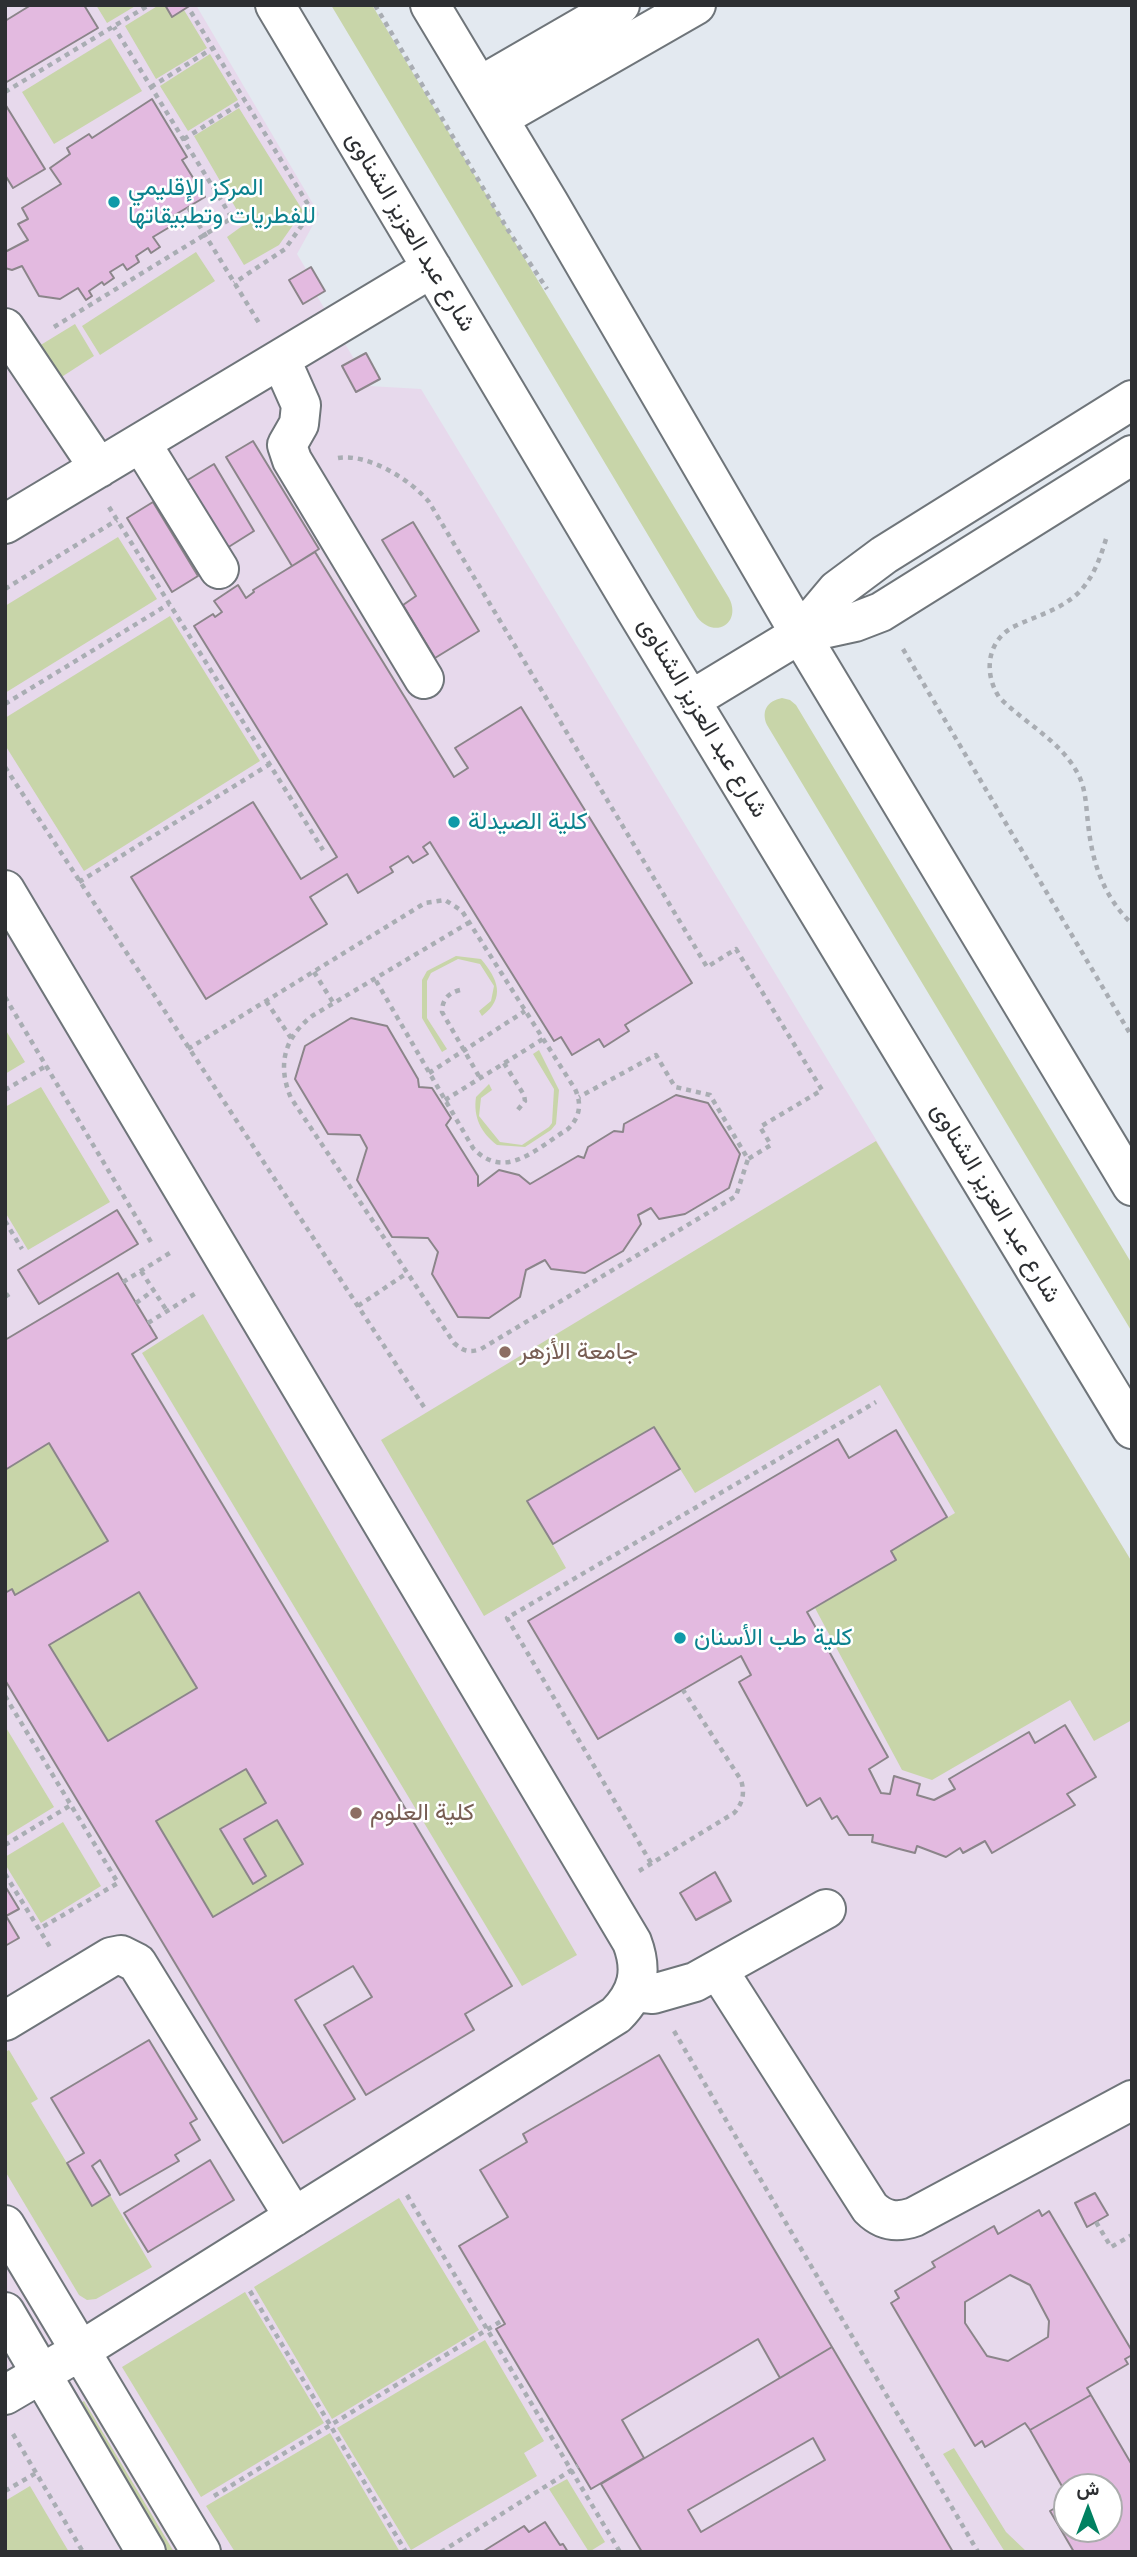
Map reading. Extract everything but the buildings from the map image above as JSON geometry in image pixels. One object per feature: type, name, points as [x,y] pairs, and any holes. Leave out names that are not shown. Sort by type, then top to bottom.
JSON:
[{"type":"street","name":"شارع عبد العزيز الشناوى","points":[[275,5],[1132,1429]]},
{"type":"street","points":[[430,5],[800,634],[1132,1186]]},
{"type":"street","points":[[489,102],[620,5]]},
{"type":"street","points":[[489,102],[696,5]]},
{"type":"street","points":[[5,524],[432,268]]},
{"type":"street","points":[[12,339],[94,471]]},
{"type":"street","points":[[281,360],[301,405],[299,424],[287,445],[292,460],[424,679]]},
{"type":"street","points":[[691,700],[800,634],[837,590],[860,572],[1132,400]]},
{"type":"street","points":[[141,443],[219,569]]},
{"type":"street","points":[[800,634],[837,627],[881,612],[1132,455]]},
{"type":"street","points":[[943,518],[967,560]]},
{"type":"street","points":[[5,890],[632,1942],[638,1958],[643,1993]]},
{"type":"street","points":[[5,2395],[80,2351],[617,2015],[643,1993],[695,1982],[826,1909]]},
{"type":"street","points":[[5,2021],[111,1957],[121,1955],[137,1963],[294,2217]]},
{"type":"street","points":[[718,1970],[870,2208],[884,2219],[904,2221],[914,2217],[1132,2100]]},
{"type":"street","points":[[5,2225],[201,2552]]},
{"type":"street","points":[[5,2312],[146,2552]]},
{"type":"path","points":[[5,92],[149,5]]},
{"type":"path","points":[[191,12],[312,211],[285,249],[234,283]]},
{"type":"path","points":[[12,339],[232,218],[114,27]]},
{"type":"path","points":[[151,87],[213,48]]},
{"type":"path","points":[[184,139],[244,101]]},
{"type":"path","points":[[188,207],[281,360]]},
{"type":"path","points":[[302,477],[331,460],[353,457],[401,476],[416,487],[429,502],[707,967],[736,949],[822,1090],[760,1127],[771,1145],[748,1159],[736,1196],[472,1352],[461,1350],[454,1343],[407,1273],[291,1098],[283,1068],[290,1038],[300,1026],[470,922]]},
{"type":"path","points":[[94,471],[117,520],[323,850]]},
{"type":"path","points":[[5,589],[117,520]]},
{"type":"path","points":[[1106,539],[1091,577],[1079,593],[1059,609],[1013,628],[1002,636],[989,660],[989,673],[992,687],[999,697],[1062,750],[1073,764],[1081,780],[1092,855],[1099,876],[1108,895],[1132,924]]},
{"type":"path","points":[[5,705],[169,604]]},
{"type":"path","points":[[881,612],[1132,1037]]},
{"type":"path","points":[[79,882],[270,764]]},
{"type":"path","points":[[5,767],[424,1408]]},
{"type":"path","points":[[188,1049],[425,903],[445,900],[454,904],[470,922],[579,1097],[578,1114],[568,1129],[519,1160],[506,1164],[494,1163],[482,1157],[473,1148],[375,979]]},
{"type":"path","points":[[314,972],[334,1004]]},
{"type":"path","points":[[460,990],[452,992],[446,998],[442,1012],[480,1078]]},
{"type":"path","points":[[5,997],[151,1242]]},
{"type":"path","points":[[266,1001],[290,1038]]},
{"type":"path","points":[[429,1073],[525,1011]]},
{"type":"path","points":[[445,1100],[543,1039]]},
{"type":"path","points":[[579,1097],[656,1055],[675,1087],[709,1095],[748,1159]]},
{"type":"path","points":[[504,1063],[524,1095],[525,1101],[516,1112]]},
{"type":"path","points":[[5,1090],[46,1066]]},
{"type":"path","points":[[5,1221],[22,1249]]},
{"type":"path","points":[[124,1282],[207,1228]]},
{"type":"path","points":[[148,1323],[232,1270]]},
{"type":"path","points":[[141,1271],[167,1311]]},
{"type":"path","points":[[358,1306],[407,1273]]},
{"type":"path","points":[[135,1303],[154,1290]]},
{"type":"path","points":[[651,1863],[507,1618],[876,1402]]},
{"type":"path","points":[[603,1893],[734,1813],[740,1806],[744,1789],[741,1780],[683,1690]]},
{"type":"path","points":[[5,1696],[118,1883],[39,1929]]},
{"type":"path","points":[[5,1845],[71,1805]]},
{"type":"path","points":[[5,1874],[70,1981]]},
{"type":"path","points":[[643,1993],[978,2552]]},
{"type":"path","points":[[386,2159],[620,2552]]},
{"type":"path","points":[[1096,2222],[1111,2247],[1132,2235]]},
{"type":"path","points":[[229,2257],[406,2552]]},
{"type":"path","points":[[180,2517],[503,2320]]},
{"type":"path","points":[[11,2432],[83,2552]]},
{"type":"path","points":[[441,2552],[578,2466]]},
{"type":"path","points":[[5,2491],[36,2473]]},
{"type":"shaded area","name":"جامعة الأزهر","points":[[5,5],[196,5],[319,214],[297,254],[306,269],[311,267],[325,291],[317,296],[354,359],[366,353],[380,379],[369,386],[421,389],[1132,1562],[1132,2552],[5,2552]]},
{"type":"green space","points":[[96,5],[137,5],[107,23]]},
{"type":"green space","points":[[159,5],[165,5],[172,17],[184,10],[207,48],[156,79],[125,26]]},
{"type":"green space","points":[[331,5],[372,5],[729,598],[732,615],[725,626],[711,627],[697,617]]},
{"type":"green space","points":[[110,38],[142,91],[54,144],[22,92]]},
{"type":"green space","points":[[210,54],[238,100],[188,131],[160,86]]},
{"type":"green space","points":[[239,108],[303,211],[279,245],[244,265],[227,237],[245,224],[194,136]]},
{"type":"green space","points":[[196,252],[215,281],[100,355],[82,326]]},
{"type":"green space","points":[[75,324],[94,356],[60,378],[39,346]]},
{"type":"green space","points":[[118,537],[157,599],[5,693],[5,606]]},
{"type":"green space","points":[[170,616],[260,761],[84,871],[5,745],[5,718]]},
{"type":"green space","points":[[782,698],[796,705],[1132,1264],[1132,1332],[767,725],[767,707]]},
{"type":"green space","points":[[456,956],[481,959],[492,974],[497,995],[490,1009],[482,1016],[479,1011],[491,1001],[494,986],[480,964],[458,959],[431,973],[427,981],[427,1018],[447,1049],[442,1052],[422,1018],[422,980],[427,971]]},
{"type":"green space","points":[[5,1029],[25,1062],[5,1074]]},
{"type":"green space","points":[[539,1050],[559,1090],[556,1124],[525,1147],[497,1145],[483,1130],[476,1111],[476,1097],[489,1084],[492,1090],[481,1098],[479,1116],[500,1142],[522,1145],[552,1123],[554,1089],[533,1054]]},
{"type":"green space","points":[[41,1087],[110,1202],[28,1250],[5,1212],[5,1107]]},
{"type":"green space","points":[[876,1141],[1132,1562],[1132,1720],[1094,1741],[1070,1700],[932,1780],[902,1770],[815,1608],[896,1560],[891,1551],[955,1513],[880,1385],[695,1493],[654,1427],[528,1501],[566,1568],[484,1616],[381,1440]]},
{"type":"green space","points":[[203,1314],[577,1955],[522,1986],[142,1353]]},
{"type":"green space","points":[[49,1443],[108,1541],[15,1595],[12,1589],[5,1593],[5,1470]]},
{"type":"green space","points":[[139,1592],[197,1688],[108,1741],[49,1645]]},
{"type":"green space","points":[[5,1726],[54,1807],[5,1837]]},
{"type":"green space","points":[[246,1769],[266,1803],[221,1829],[244,1839],[277,1820],[303,1864],[213,1917],[156,1821]]},
{"type":"green space","points":[[63,1822],[101,1886],[41,1923],[5,1864],[5,1857]]},
{"type":"green space","points":[[9,2050],[38,2099],[31,2103],[92,2205],[110,2195],[152,2267],[96,2299],[87,2300],[79,2295],[5,2171],[5,2052]]},
{"type":"green space","points":[[399,2198],[479,2330],[332,2419],[254,2287]]},
{"type":"green space","points":[[245,2292],[324,2423],[201,2497],[122,2367]]},
{"type":"green space","points":[[485,2340],[544,2441],[524,2453],[537,2476],[411,2550],[337,2428]]},
{"type":"green space","points":[[84,2401],[174,2552],[167,2552],[79,2404]]},
{"type":"green space","points":[[330,2433],[400,2552],[235,2552],[206,2506]]},
{"type":"green space","points":[[954,2448],[1006,2532],[1027,2552],[1005,2552],[943,2454]]},
{"type":"green space","points":[[567,2479],[605,2542],[589,2552],[549,2489]]},
{"type":"green space","points":[[30,2486],[69,2552],[5,2552],[5,2501]]},
{"type":"place","name":"المركز الإقليمي للفطريات وتطبيقاتها","points":[[114,202]]},
{"type":"place","name":"كلية الصيدلة","points":[[454,822]]},
{"type":"place","name":"جامعة الأزهر","points":[[505,1352]]},
{"type":"place","name":"كلية طب الأسنان","points":[[680,1638]]},
{"type":"place","name":"كلية العلوم","points":[[356,1813]]}]
